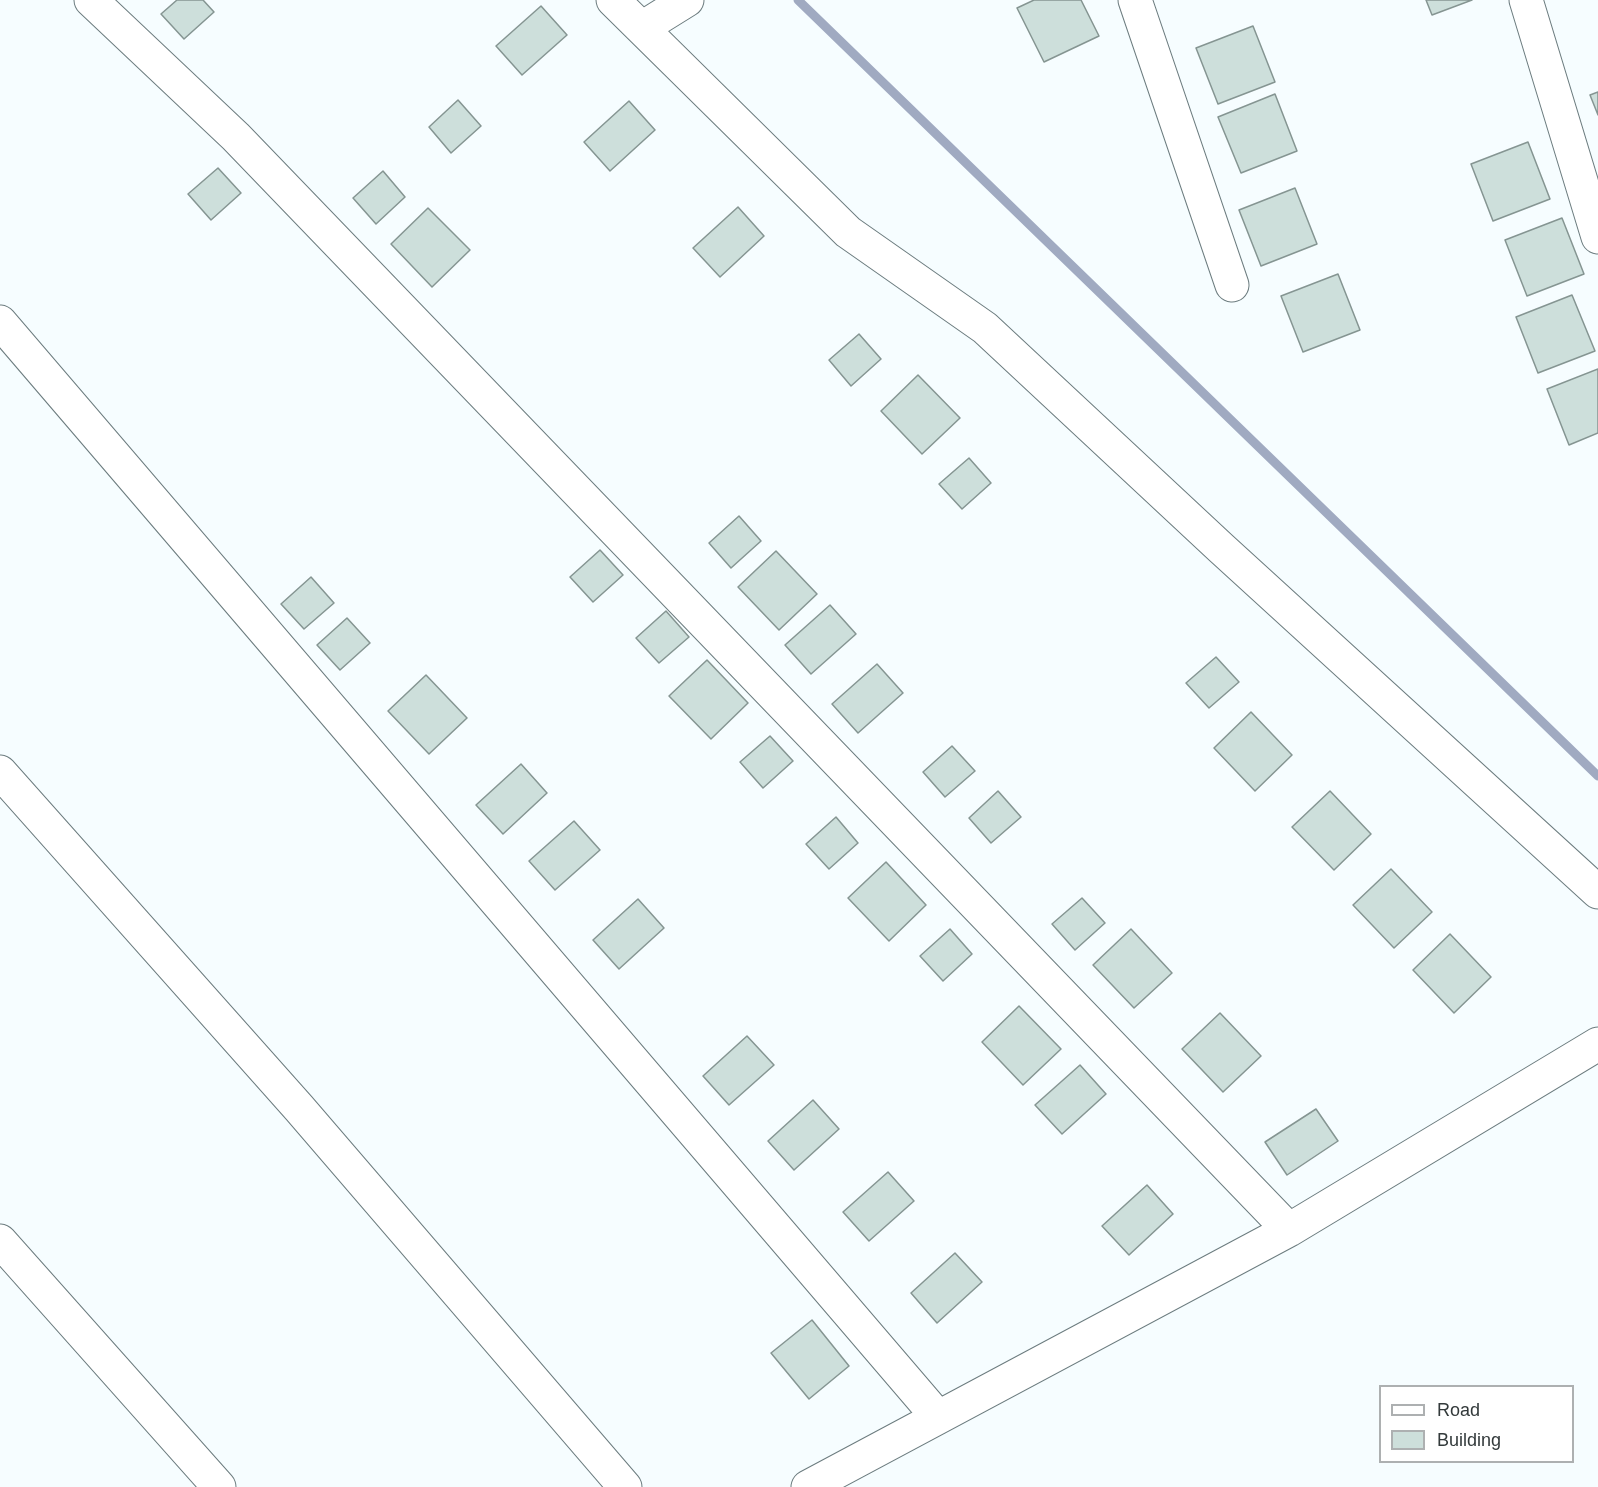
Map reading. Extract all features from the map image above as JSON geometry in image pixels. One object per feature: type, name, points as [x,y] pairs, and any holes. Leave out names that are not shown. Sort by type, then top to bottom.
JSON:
[{"type":"street","points":[[91,0],[236,138],[1289,1230]]},
{"type":"street","points":[[613,0],[848,232],[986,328],[1221,548],[1598,892]]},
{"type":"street","points":[[642,28],[687,0]]},
{"type":"street","points":[[1136,0],[1232,285]]},
{"type":"street","points":[[1526,0],[1598,237]]},
{"type":"street","points":[[0,322],[938,1416]]},
{"type":"street","points":[[0,772],[299,1108],[625,1487]]},
{"type":"street","points":[[808,1487],[1289,1230],[1598,1044]]},
{"type":"street","points":[[0,1241],[219,1487]]},
{"type":"building","points":[[177,0],[203,0],[214,12],[184,39],[161,14]]},
{"type":"building","points":[[1034,0],[1081,0],[1099,36],[1044,62],[1017,8]]},
{"type":"building","points":[[1426,0],[1472,0],[1432,15]]},
{"type":"building","points":[[541,6],[567,35],[522,75],[496,46]]},
{"type":"building","points":[[1253,26],[1275,82],[1218,104],[1196,48]]},
{"type":"building","points":[[1598,92],[1598,115],[1590,95]]},
{"type":"building","points":[[1275,94],[1297,151],[1241,173],[1218,117]]},
{"type":"building","points":[[458,100],[481,126],[451,153],[429,127]]},
{"type":"building","points":[[629,101],[655,130],[610,171],[584,142]]},
{"type":"building","points":[[1528,142],[1550,199],[1493,221],[1471,164]]},
{"type":"building","points":[[218,168],[241,193],[211,220],[188,194]]},
{"type":"building","points":[[383,171],[405,197],[376,224],[353,198]]},
{"type":"building","points":[[1295,188],[1317,244],[1261,266],[1239,210]]},
{"type":"building","points":[[738,207],[764,236],[720,277],[693,248]]},
{"type":"building","points":[[428,208],[470,250],[432,287],[391,244]]},
{"type":"building","points":[[1562,218],[1584,274],[1527,296],[1505,240]]},
{"type":"building","points":[[1338,274],[1360,330],[1303,352],[1281,296]]},
{"type":"building","points":[[1572,295],[1595,351],[1538,373],[1516,317]]},
{"type":"building","points":[[859,334],[881,359],[851,386],[829,360]]},
{"type":"building","points":[[1598,369],[1598,433],[1569,445],[1547,389]]},
{"type":"building","points":[[918,375],[960,418],[922,454],[881,411]]},
{"type":"building","points":[[969,458],[991,483],[962,509],[939,484]]},
{"type":"building","points":[[739,516],[761,541],[731,568],[709,543]]},
{"type":"building","points":[[600,550],[623,575],[593,602],[570,577]]},
{"type":"building","points":[[776,551],[817,594],[779,630],[738,587]]},
{"type":"building","points":[[311,577],[334,603],[304,629],[281,604]]},
{"type":"building","points":[[830,605],[856,634],[811,674],[785,645]]},
{"type":"building","points":[[666,611],[689,637],[659,663],[636,638]]},
{"type":"building","points":[[347,618],[370,643],[340,670],[317,645]]},
{"type":"building","points":[[1216,657],[1239,682],[1209,708],[1186,683]]},
{"type":"building","points":[[707,660],[748,703],[711,739],[669,696]]},
{"type":"building","points":[[877,664],[903,693],[858,733],[832,704]]},
{"type":"building","points":[[426,675],[467,718],[429,754],[388,711]]},
{"type":"building","points":[[1251,712],[1292,755],[1255,791],[1214,748]]},
{"type":"building","points":[[770,736],[793,761],[763,788],[740,762]]},
{"type":"building","points":[[952,746],[975,771],[945,797],[923,772]]},
{"type":"building","points":[[521,764],[547,793],[503,834],[476,805]]},
{"type":"building","points":[[998,791],[1021,817],[991,843],[969,818]]},
{"type":"building","points":[[1330,791],[1371,834],[1334,870],[1292,827]]},
{"type":"building","points":[[836,817],[858,843],[829,869],[806,844]]},
{"type":"building","points":[[574,821],[600,850],[555,890],[529,861]]},
{"type":"building","points":[[886,862],[926,905],[889,941],[848,898]]},
{"type":"building","points":[[1391,869],[1432,912],[1394,948],[1353,905]]},
{"type":"building","points":[[1082,898],[1105,923],[1075,950],[1052,924]]},
{"type":"building","points":[[638,899],[664,928],[619,969],[593,940]]},
{"type":"building","points":[[950,929],[972,954],[943,981],[920,956]]},
{"type":"building","points":[[1131,929],[1172,973],[1134,1008],[1093,965]]},
{"type":"building","points":[[1450,934],[1491,977],[1454,1013],[1413,970]]},
{"type":"building","points":[[1019,1006],[1061,1049],[1023,1085],[982,1042]]},
{"type":"building","points":[[1220,1013],[1261,1056],[1223,1092],[1182,1049]]},
{"type":"building","points":[[747,1036],[774,1065],[729,1105],[703,1076]]},
{"type":"building","points":[[1080,1065],[1106,1094],[1062,1134],[1035,1105]]},
{"type":"building","points":[[813,1100],[839,1129],[794,1170],[768,1141]]},
{"type":"building","points":[[1316,1109],[1338,1141],[1287,1175],[1265,1142]]},
{"type":"building","points":[[888,1172],[914,1201],[869,1241],[843,1212]]},
{"type":"building","points":[[1147,1185],[1173,1214],[1129,1255],[1102,1226]]},
{"type":"building","points":[[955,1253],[982,1282],[937,1323],[911,1293]]},
{"type":"building","points":[[812,1320],[849,1366],[809,1399],[771,1353]]},
{"type":"waterway","points":[[798,0],[1598,776]]}]
